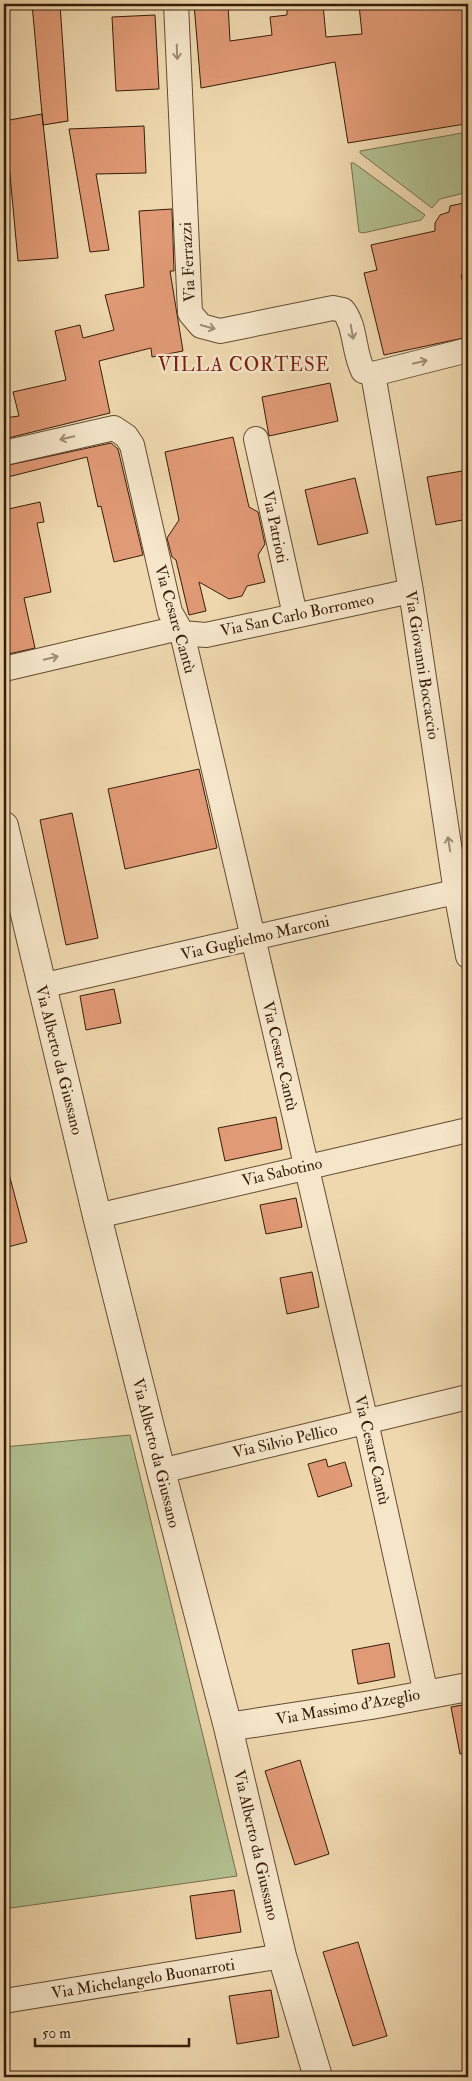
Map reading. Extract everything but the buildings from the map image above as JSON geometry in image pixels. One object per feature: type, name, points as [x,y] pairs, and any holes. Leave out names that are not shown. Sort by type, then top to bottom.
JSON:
[{"type":"street","name":"Via Ferrazzi","points":[[176,4],[190,313],[201,326],[220,331],[333,308],[343,310],[350,318],[357,358],[363,371],[373,374]]},
{"type":"street","points":[[373,374],[468,350]]},
{"type":"street","name":"Via Giovanni Boccaccio","points":[[373,374],[462,891],[468,956]]},
{"type":"street","name":"Via Cesare Cantù","points":[[4,453],[114,428],[120,430],[132,445],[170,612],[181,631],[366,1422],[426,1694]]},
{"type":"street","name":"Via Patrioti","points":[[256,439],[295,616]]},
{"type":"street","name":"Via San Carlo Borromeo","points":[[4,669],[181,631],[206,634],[411,591]]},
{"type":"street","name":"Via Alberto da Giussano","points":[[4,826],[40,986],[161,1471],[228,1727],[282,1956],[318,2077]]},
{"type":"street","name":"Via Guglielmo Marconi","points":[[40,986],[462,891]]},
{"type":"street","name":"Via Sabotino","points":[[97,1216],[468,1130]]},
{"type":"street","name":"Via Silvio Pellico","points":[[161,1471],[468,1397]]},
{"type":"street","name":"Via Massimo d'Azeglio","points":[[228,1727],[371,1705],[468,1687]]},
{"type":"street","name":"Via Michelangelo Buonarroti","points":[[4,2001],[282,1956]]},
{"type":"green space","points":[[468,132],[468,192],[440,199],[432,208],[360,153],[360,151]]},
{"type":"green space","points":[[351,163],[354,163],[425,215],[421,220],[363,233],[359,232]]},
{"type":"green space","points":[[130,1435],[237,1876],[4,1909],[4,1447]]},
{"type":"district","name":"VILLA CORTESE","points":[[244,365]]}]
